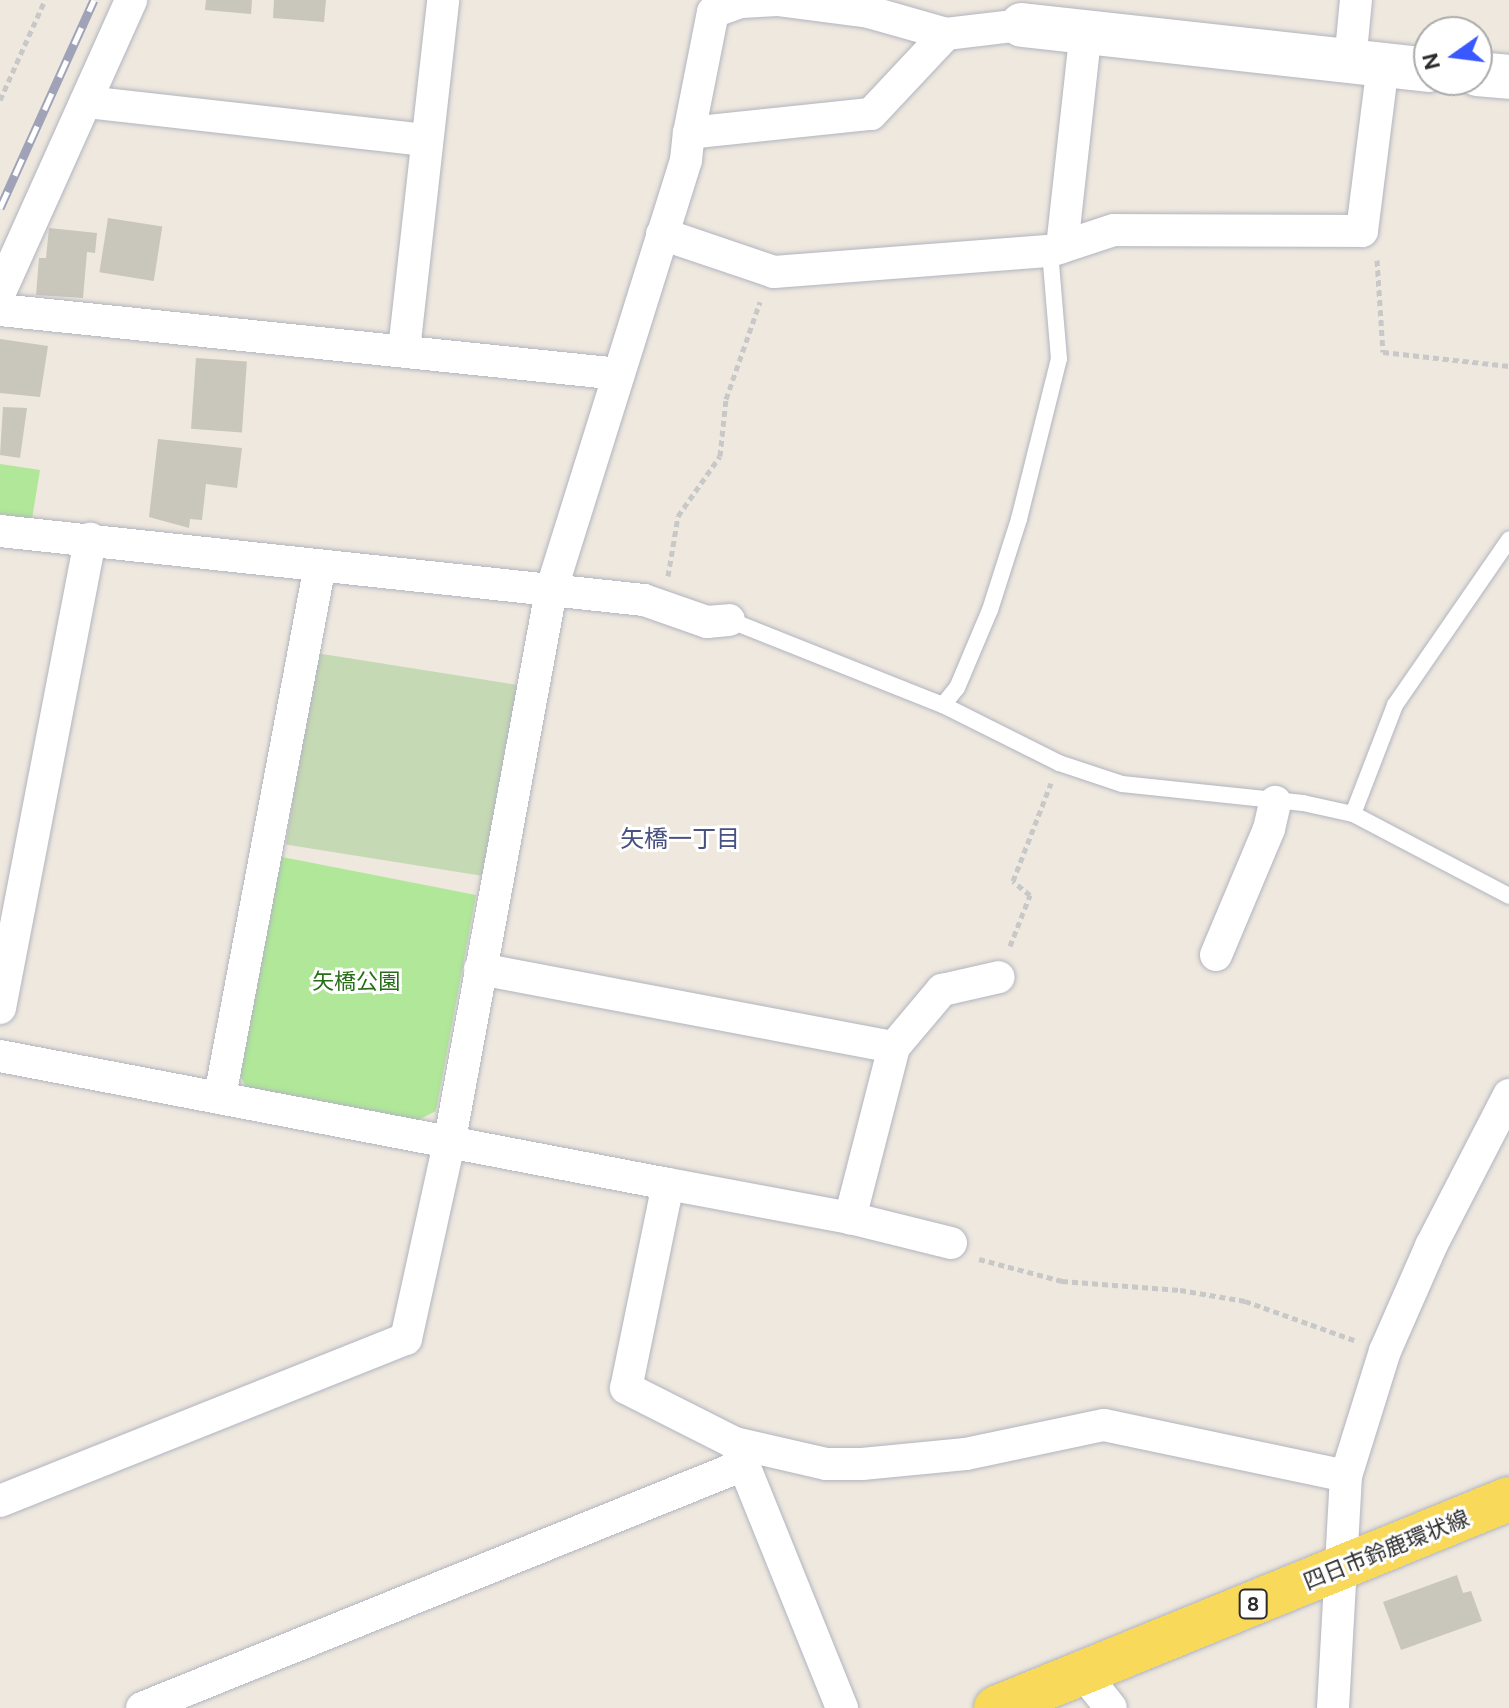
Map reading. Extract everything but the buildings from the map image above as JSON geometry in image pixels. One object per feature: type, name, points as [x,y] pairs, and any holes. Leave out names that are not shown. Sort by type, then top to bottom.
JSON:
[{"type":"main road","name":"四日市鈴鹿環状線","points":[[996,1708],[1509,1499]]},
{"type":"street","points":[[0,292],[131,0]]},
{"type":"street","points":[[404,350],[443,0]]},
{"type":"street","points":[[0,1501],[406,1339],[450,1139],[551,591],[662,234],[689,133],[711,6],[777,0],[869,12],[946,34],[1022,25],[1413,68]]},
{"type":"street","points":[[662,234],[774,272],[1056,249],[1114,230],[1362,231],[1366,64],[1356,0]]},
{"type":"street","points":[[1056,249],[1086,31]]},
{"type":"street","points":[[689,133],[871,114],[946,34]]},
{"type":"street","points":[[86,102],[427,140]]},
{"type":"street","points":[[0,310],[619,374]]},
{"type":"street","points":[[0,531],[663,604],[707,622],[729,620]]},
{"type":"street","points":[[0,1008],[90,539]]},
{"type":"street","points":[[220,1096],[320,565]]},
{"type":"street","points":[[1216,955],[1269,829],[1275,802]]},
{"type":"street","points":[[480,969],[894,1047]]},
{"type":"street","points":[[850,1218],[894,1047],[942,990],[999,977]]},
{"type":"street","points":[[0,1056],[450,1139],[850,1218],[951,1243]]},
{"type":"street","points":[[1333,1708],[1346,1476],[1385,1351],[1431,1246],[1509,1095]]},
{"type":"street","points":[[668,1184],[626,1388],[739,1454],[826,1464],[862,1464],[966,1454],[1104,1425],[1346,1476]]},
{"type":"street","points":[[142,1708],[739,1454]]},
{"type":"street","points":[[739,1454],[842,1708]]},
{"type":"street","points":[[1084,1674],[1111,1708]]},
{"type":"lane","points":[[943,705],[957,688],[990,610],[1019,519],[1059,359],[1056,249]]},
{"type":"lane","points":[[1353,814],[1395,705],[1509,540]]},
{"type":"lane","points":[[729,620],[943,705],[1059,763],[1122,784],[1353,814],[1509,896]]},
{"type":"path","points":[[0,100],[45,0]]},
{"type":"path","points":[[1362,231],[1375,239],[1383,352],[1509,366]]},
{"type":"path","points":[[663,604],[678,516],[720,456],[730,386],[746,332],[774,272]]},
{"type":"path","points":[[999,977],[1030,895],[1013,881],[1059,763]]},
{"type":"path","points":[[951,1243],[978,1259],[1062,1281],[1180,1290],[1245,1301],[1385,1351]]},
{"type":"green space","points":[[0,464],[40,470],[32,519],[0,514]]},
{"type":"green space","points":[[316,653],[521,686],[491,877],[286,845]]},
{"type":"green space","name":"矢橋公園","points":[[277,856],[476,895],[436,1111],[418,1120],[246,1087],[237,1070]]},
{"type":"railway","points":[[0,208],[94,0]]},
{"type":"district","name":"矢橋一丁目","points":[[680,839]]}]
